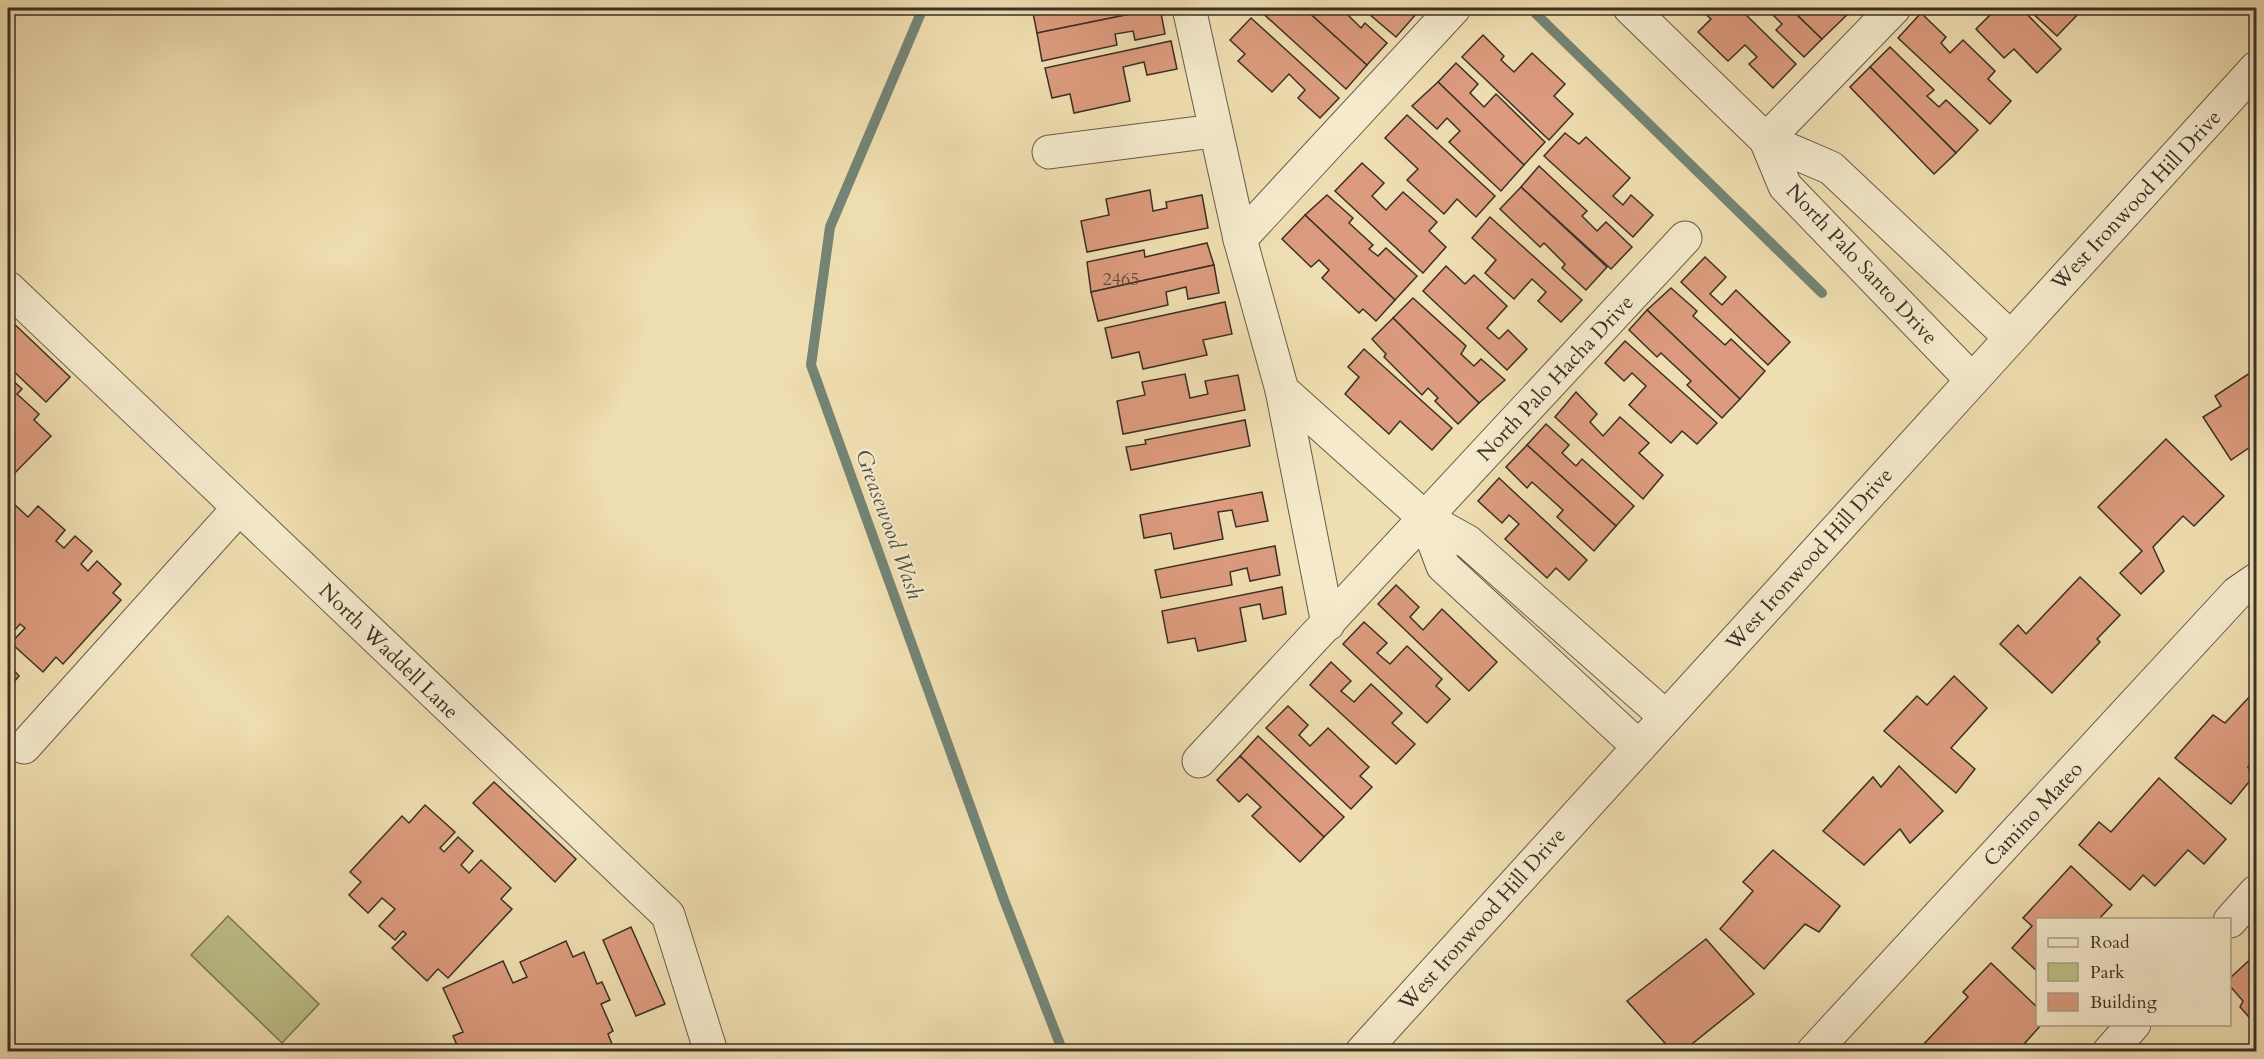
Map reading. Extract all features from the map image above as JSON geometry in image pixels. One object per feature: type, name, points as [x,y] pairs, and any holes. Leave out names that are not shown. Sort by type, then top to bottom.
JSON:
[{"type":"street","points":[[1189,8],[1239,239],[1282,390],[1328,624]]},
{"type":"street","points":[[1239,239],[1454,8]]},
{"type":"street","name":"North Palo Santo Drive","points":[[1630,8],[1766,140],[1831,168],[2010,337]]},
{"type":"street","points":[[1766,140],[1894,8]]},
{"type":"street","name":"West Ironwood Hill Drive","points":[[1362,1052],[2256,68]]},
{"type":"street","points":[[1049,152],[1214,131]]},
{"type":"street","name":"North Palo Santo Drive","points":[[1766,140],[1785,186],[1971,380]]},
{"type":"street","points":[[1845,248],[1881,216]]},
{"type":"street","name":"North Palo Hacha Drive","points":[[1199,761],[1685,238]]},
{"type":"street","name":"North Waddell Lane","points":[[8,288],[668,915],[711,1052]]},
{"type":"street","points":[[1282,390],[1425,518],[1468,542],[1666,717]]},
{"type":"street","points":[[13,748],[239,508]]},
{"type":"street","points":[[1425,518],[1443,566],[1639,747]]},
{"type":"street","name":"Camino Mateo","points":[[1813,1052],[2237,593],[2256,580]]},
{"type":"street","points":[[1498,616],[1522,590]]},
{"type":"street","points":[[2231,919],[2256,892]]},
{"type":"street","points":[[2109,1052],[2132,1026]]},
{"type":"green space","points":[[228,916],[319,1004],[282,1043],[191,955]]},
{"type":"building","points":[[1032,8],[1160,8],[1037,33]]},
{"type":"building","points":[[1160,8],[1165,34],[1135,40],[1133,31],[1115,34],[1117,45],[1042,61],[1037,33]]},
{"type":"building","points":[[1257,8],[1304,8],[1367,65],[1346,89]]},
{"type":"building","points":[[1304,8],[1347,8],[1352,11],[1348,15],[1361,28],[1365,23],[1387,43],[1367,65]]},
{"type":"building","points":[[1362,8],[1410,8],[1417,13],[1396,37]]},
{"type":"building","points":[[1699,8],[1739,8],[1796,64],[1773,88],[1749,64],[1757,57],[1745,45],[1728,61],[1698,32],[1711,19]]},
{"type":"building","points":[[1766,8],[1790,8],[1822,39],[1804,57],[1776,30],[1782,24]]},
{"type":"building","points":[[1790,8],[1848,8],[1851,11],[1822,39]]},
{"type":"building","points":[[1986,8],[2021,8],[2061,49],[2037,73],[2014,49],[2004,58],[1976,29],[1992,13]]},
{"type":"building","points":[[2027,8],[2078,8],[2081,11],[2057,36]]},
{"type":"building","points":[[1921,13],[1946,37],[1941,43],[1950,53],[1963,40],[1995,71],[1988,79],[2011,101],[1990,124],[1898,38]]},
{"type":"building","points":[[1251,18],[1339,98],[1320,118],[1298,98],[1305,90],[1289,74],[1272,92],[1238,61],[1245,54],[1230,40]]},
{"type":"building","points":[[1483,35],[1504,56],[1501,60],[1514,72],[1532,53],[1565,84],[1554,96],[1573,114],[1549,140],[1462,57]]},
{"type":"building","points":[[1171,41],[1177,69],[1147,75],[1144,62],[1123,67],[1130,101],[1074,113],[1070,94],[1052,98],[1045,68]]},
{"type":"building","points":[[1890,47],[1934,90],[1927,96],[1939,107],[1946,100],[1978,130],[1956,153],[1870,67]]},
{"type":"building","points":[[1456,63],[1478,84],[1470,93],[1484,107],[1496,94],[1545,142],[1524,165],[1438,82]]},
{"type":"building","points":[[1870,67],[1956,153],[1934,174],[1850,87]]},
{"type":"building","points":[[1438,82],[1524,165],[1501,191],[1449,142],[1460,131],[1447,118],[1437,129],[1412,106]]},
{"type":"building","points":[[1407,115],[1495,196],[1476,217],[1457,199],[1444,214],[1407,180],[1418,169],[1385,138]]},
{"type":"building","points":[[1565,133],[1579,144],[1586,137],[1630,178],[1613,196],[1623,205],[1631,195],[1653,215],[1633,237],[1544,156]]},
{"type":"building","points":[[1362,163],[1384,183],[1372,196],[1386,210],[1403,192],[1437,222],[1429,231],[1446,247],[1423,273],[1335,191]]},
{"type":"building","points":[[1539,166],[1587,211],[1582,216],[1597,231],[1606,222],[1632,247],[1611,269],[1521,187]]},
{"type":"building","points":[[1521,187],[1607,267],[1586,290],[1562,268],[1565,264],[1544,243],[1540,247],[1500,209]]},
{"type":"building","points":[[1150,190],[1153,211],[1167,208],[1166,202],[1202,195],[1208,228],[1087,252],[1081,221],[1109,215],[1106,199]]},
{"type":"building","points":[[1327,195],[1353,218],[1349,223],[1373,245],[1369,249],[1378,256],[1386,248],[1417,276],[1395,300],[1305,215]]},
{"type":"building","points":[[1305,215],[1395,300],[1376,321],[1363,309],[1359,313],[1322,278],[1329,270],[1319,260],[1311,267],[1282,239]]},
{"type":"building","points":[[1490,217],[1582,300],[1561,322],[1538,301],[1546,292],[1532,279],[1514,299],[1485,273],[1496,260],[1472,238]]},
{"type":"building","points":[[1207,243],[1214,265],[1091,292],[1087,262],[1144,250],[1145,257]]},
{"type":"building","points":[[1705,257],[1726,277],[1710,294],[1722,305],[1736,290],[1790,342],[1768,365],[1681,282]]},
{"type":"building","points":[[1214,265],[1219,293],[1188,299],[1186,287],[1166,292],[1168,305],[1098,321],[1091,292]]},
{"type":"building","points":[[1446,266],[1465,284],[1474,275],[1507,306],[1487,328],[1499,339],[1508,330],[1527,349],[1507,370],[1423,291]]},
{"type":"building","points":[[1671,288],[1697,311],[1693,316],[1725,345],[1731,339],[1765,371],[1740,399],[1647,310]]},
{"type":"building","points":[[1413,298],[1466,346],[1461,354],[1474,366],[1481,359],[1505,380],[1479,403],[1393,318]]},
{"type":"building","points":[[1225,302],[1232,334],[1203,340],[1207,355],[1143,369],[1139,352],[1112,358],[1105,328]]},
{"type":"building","points":[[1647,310],[1740,399],[1722,418],[1687,385],[1691,381],[1661,353],[1657,357],[1629,330]]},
{"type":"building","points":[[8,318],[70,377],[46,402],[8,366]]},
{"type":"building","points":[[1393,318],[1479,403],[1458,424],[1435,401],[1438,398],[1428,388],[1422,395],[1384,357],[1386,354],[1372,339]]},
{"type":"building","points":[[1625,341],[1717,423],[1697,444],[1682,431],[1671,443],[1629,405],[1646,386],[1632,373],[1624,381],[1605,363]]},
{"type":"building","points":[[1364,349],[1452,428],[1432,450],[1400,421],[1389,434],[1345,394],[1359,377],[1348,367]]},
{"type":"building","points":[[2256,369],[2256,443],[2231,460],[2203,417],[2221,406],[2215,396]]},
{"type":"building","points":[[1185,374],[1190,398],[1208,394],[1205,381],[1238,375],[1245,410],[1123,434],[1117,401],[1145,395],[1142,382]]},
{"type":"building","points":[[8,376],[22,389],[17,394],[39,414],[34,420],[51,436],[10,478],[8,476]]},
{"type":"building","points":[[1576,392],[1597,414],[1590,422],[1603,436],[1620,417],[1649,443],[1639,453],[1663,475],[1643,499],[1555,417]]},
{"type":"building","points":[[1245,420],[1250,446],[1131,470],[1126,447],[1146,444],[1145,440]]},
{"type":"building","points":[[1546,424],[1569,445],[1562,453],[1576,466],[1582,459],[1634,506],[1616,526],[1527,445]]},
{"type":"building","points":[[2166,439],[2224,496],[2194,526],[2183,516],[2153,547],[2164,571],[2141,594],[2120,573],[2142,551],[2098,507]]},
{"type":"building","points":[[1527,445],[1616,526],[1594,551],[1557,517],[1563,510],[1532,482],[1527,488],[1506,467]]},
{"type":"building","points":[[1499,478],[1587,560],[1569,580],[1556,568],[1547,578],[1505,539],[1519,524],[1509,515],[1502,523],[1478,501]]},
{"type":"building","points":[[1262,492],[1268,521],[1236,527],[1232,510],[1218,512],[1223,539],[1174,549],[1171,533],[1144,538],[1140,515]]},
{"type":"building","points":[[15,505],[28,517],[38,506],[65,530],[56,541],[64,548],[75,536],[92,551],[81,564],[88,571],[97,561],[121,584],[113,593],[121,600],[63,664],[56,657],[43,672],[11,643],[25,628],[20,624],[8,638],[8,513]]},
{"type":"building","points":[[1275,546],[1280,575],[1250,581],[1247,568],[1230,572],[1232,585],[1161,598],[1155,570]]},
{"type":"building","points":[[2080,577],[2120,615],[2097,639],[2100,642],[2052,693],[2000,644],[2018,625],[2026,634]]},
{"type":"building","points":[[1396,585],[1419,607],[1410,617],[1423,630],[1442,609],[1497,662],[1469,691],[1378,604]]},
{"type":"building","points":[[1282,587],[1286,614],[1263,619],[1260,604],[1240,608],[1246,641],[1198,651],[1195,638],[1168,643],[1162,611]]},
{"type":"building","points":[[1364,622],[1387,643],[1377,653],[1390,664],[1407,646],[1442,679],[1436,686],[1450,699],[1427,723],[1343,644]]},
{"type":"building","points":[[1331,662],[1351,681],[1341,691],[1354,702],[1371,684],[1402,713],[1392,723],[1415,744],[1396,764],[1310,685]]},
{"type":"building","points":[[8,664],[19,676],[8,689]]},
{"type":"building","points":[[1954,676],[1987,708],[1951,748],[1975,769],[1956,793],[1884,731],[1917,696],[1927,705]]},
{"type":"building","points":[[2251,695],[2256,700],[2256,757],[2248,767],[2253,777],[2231,804],[2175,758],[2213,715],[2225,723]]},
{"type":"building","points":[[1288,706],[1308,725],[1299,735],[1310,746],[1328,728],[1369,767],[1360,776],[1372,787],[1351,809],[1266,728]]},
{"type":"building","points":[[1258,736],[1344,817],[1324,837],[1240,756]]},
{"type":"building","points":[[1240,756],[1324,837],[1300,862],[1252,816],[1261,807],[1247,794],[1239,802],[1217,780]]},
{"type":"building","points":[[1899,766],[1943,811],[1910,843],[1900,829],[1864,865],[1823,831],[1873,777],[1881,787]]},
{"type":"building","points":[[2159,778],[2226,839],[2204,864],[2188,850],[2155,886],[2143,875],[2130,890],[2079,845],[2099,822],[2111,832]]},
{"type":"building","points":[[494,782],[576,859],[555,882],[473,803]]},
{"type":"building","points":[[425,805],[455,832],[440,848],[444,852],[458,837],[473,851],[461,865],[469,873],[481,860],[511,888],[501,899],[512,909],[448,978],[438,969],[427,981],[392,948],[406,934],[403,931],[395,940],[379,926],[395,909],[382,898],[368,913],[349,895],[361,882],[350,872],[402,816],[409,823]]},
{"type":"building","points":[[1773,850],[1840,906],[1819,932],[1805,924],[1764,969],[1720,929],[1753,891],[1743,882]]},
{"type":"building","points":[[2071,866],[2112,905],[2100,918],[2036,918],[2036,970],[2012,948],[2032,926],[2023,918]]},
{"type":"building","points":[[631,927],[665,1004],[636,1016],[603,940]]},
{"type":"building","points":[[1706,939],[1754,994],[1682,1052],[1673,1052],[1627,1001]]},
{"type":"building","points":[[566,941],[573,957],[584,952],[597,984],[602,982],[610,1000],[601,1004],[613,1031],[608,1034],[614,1049],[609,1052],[460,1052],[453,1036],[463,1032],[443,988],[503,961],[513,983],[527,977],[520,962]]},
{"type":"building","points":[[2256,954],[2256,1025],[2240,1007],[2243,1001],[2231,987],[2231,977]]},
{"type":"building","points":[[1991,963],[2036,1006],[2036,1026],[2040,1026],[2025,1043],[2034,1052],[1928,1052],[1922,1046],[1968,997],[1963,992]]},
{"type":"waterway","name":"Greasewood Wash","points":[[923,8],[830,227],[811,365],[1004,900],[1063,1052]]},
{"type":"waterway","points":[[1530,8],[1822,293]]}]
